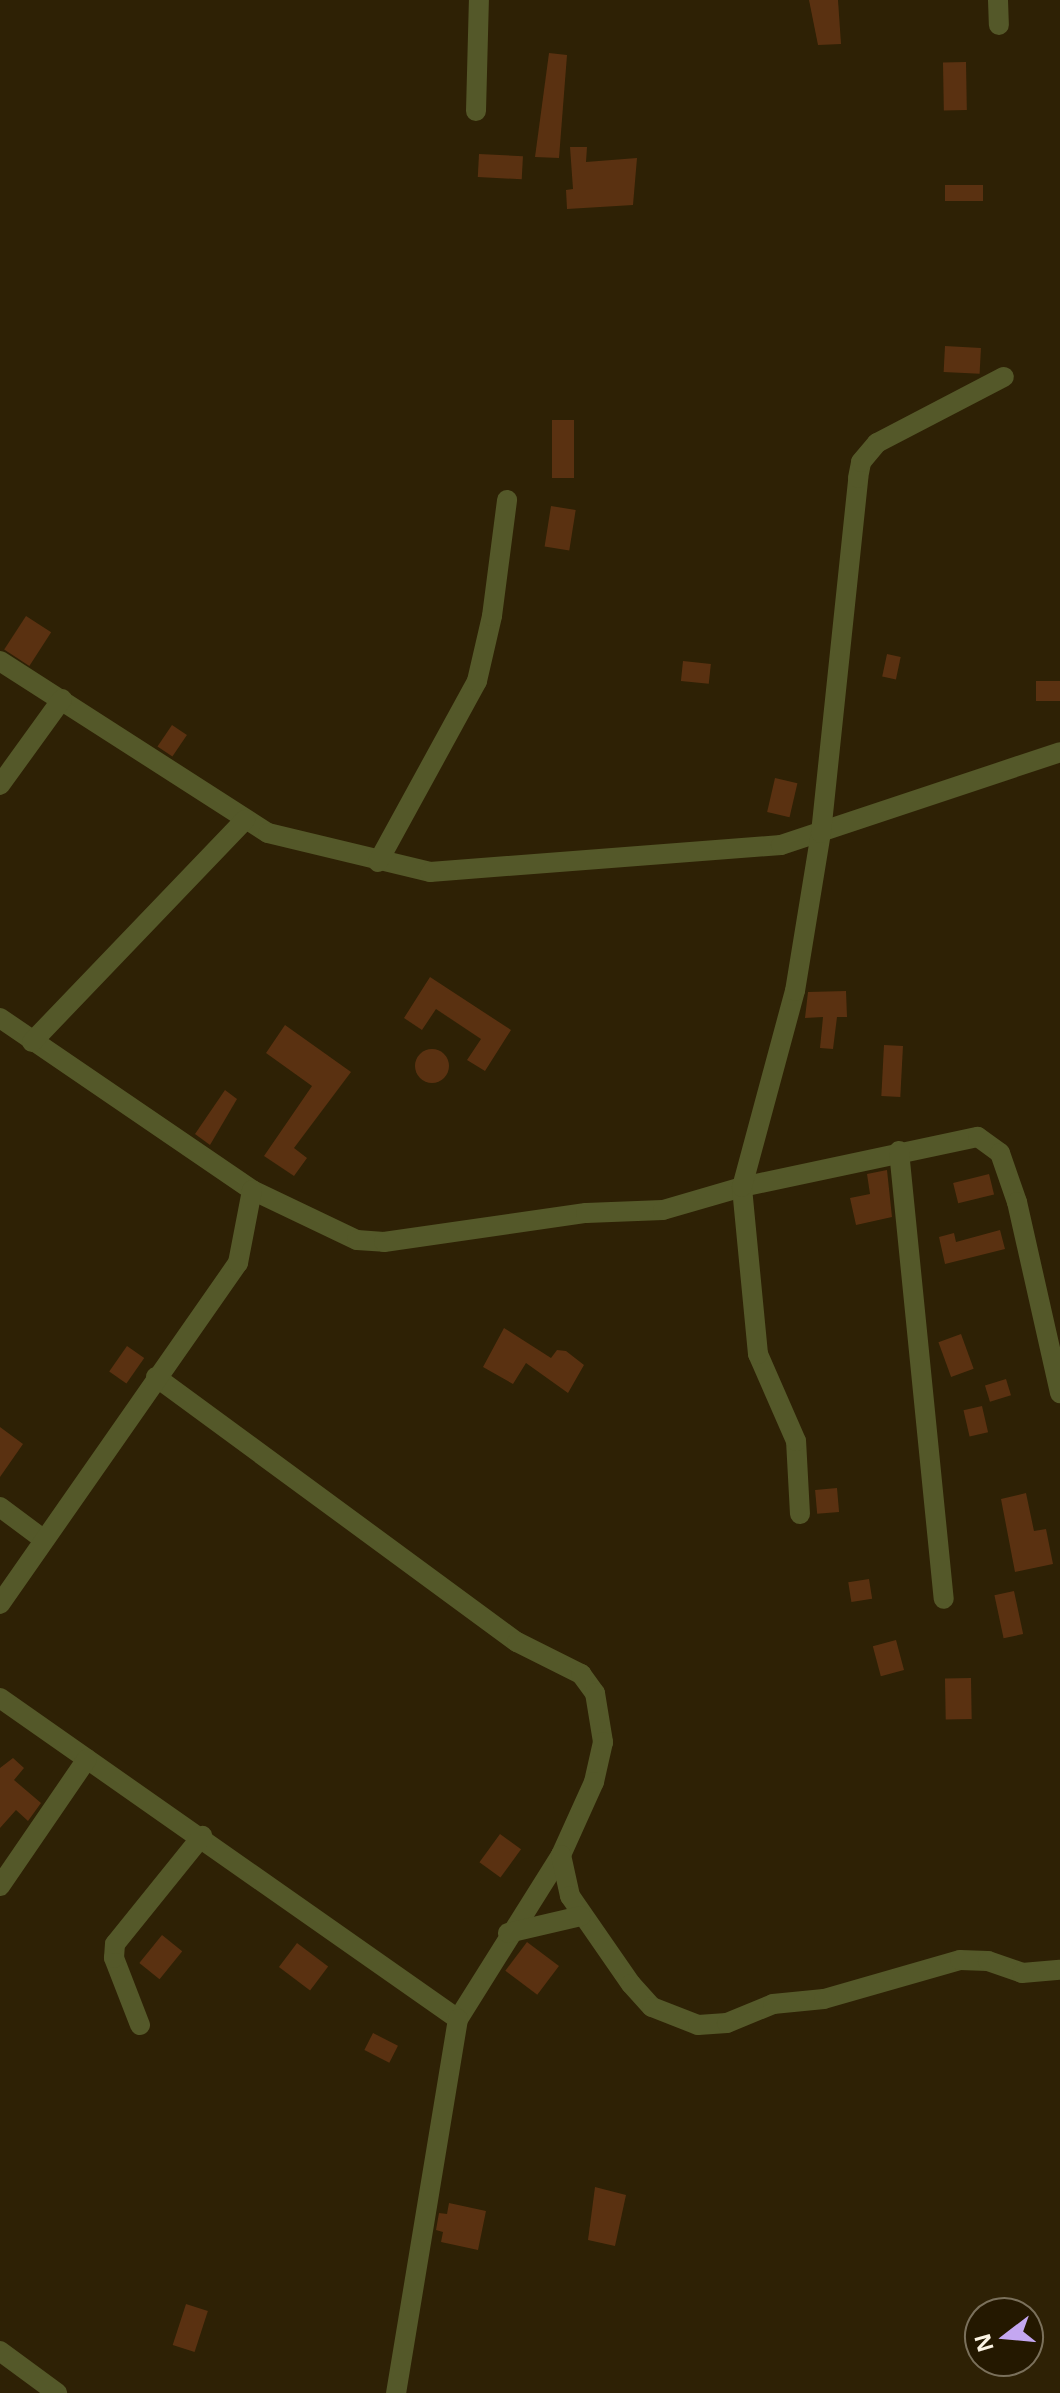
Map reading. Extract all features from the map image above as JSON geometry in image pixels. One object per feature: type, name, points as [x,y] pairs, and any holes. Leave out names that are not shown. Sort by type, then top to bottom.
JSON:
[{"type":"street","points":[[476,111],[479,0]]},
{"type":"street","points":[[998,0],[999,25]]},
{"type":"street","points":[[800,1514],[796,1441],[758,1354],[742,1187],[795,991],[821,833],[861,462],[894,432],[1004,377]]},
{"type":"street","points":[[378,862],[477,681],[492,616],[507,500]]},
{"type":"street","points":[[0,661],[268,833],[378,862],[458,873],[606,855],[781,845],[1060,752]]},
{"type":"street","points":[[0,785],[62,699]]},
{"type":"street","points":[[32,1042],[245,820]]},
{"type":"street","points":[[0,1018],[252,1190],[328,1231],[384,1242],[586,1213],[663,1210],[742,1187],[899,1151],[978,1137],[1000,1153],[1017,1202],[1060,1393]]},
{"type":"street","points":[[899,1151],[944,1599]]},
{"type":"street","points":[[0,1604],[238,1263],[252,1190]]},
{"type":"street","points":[[156,1377],[517,1642],[581,1674],[595,1693],[603,1742],[594,1782],[561,1855],[508,1933],[458,2019],[396,2393]]},
{"type":"street","points":[[0,1507],[43,1539]]},
{"type":"street","points":[[0,1698],[202,1836],[458,2019]]},
{"type":"street","points":[[0,1886],[87,1759]]},
{"type":"street","points":[[140,2025],[114,1958],[115,1944],[202,1836]]},
{"type":"street","points":[[561,1855],[570,1896],[581,1916],[642,1998],[665,2014],[698,2025],[727,2023],[773,2004],[824,1999],[960,1960],[988,1961],[1022,1973],[1060,1970]]},
{"type":"street","points":[[508,1933],[581,1916]]},
{"type":"street","points":[[0,2351],[57,2393]]},
{"type":"building","points":[[809,0],[838,0],[841,44],[818,45]]},
{"type":"building","points":[[549,53],[567,55],[559,158],[535,157]]},
{"type":"building","points":[[943,62],[966,62],[967,110],[944,110]]},
{"type":"building","points":[[570,147],[587,147],[586,162],[637,158],[633,205],[567,209],[566,190],[573,189]]},
{"type":"building","points":[[479,154],[523,156],[522,179],[478,177]]},
{"type":"building","points":[[945,185],[983,185],[983,201],[945,201]]},
{"type":"building","points":[[945,346],[981,348],[980,374],[944,372]]},
{"type":"building","points":[[552,420],[574,420],[574,478],[552,478]]},
{"type":"building","points":[[551,506],[576,510],[569,550],[545,546]]},
{"type":"building","points":[[26,616],[51,632],[29,666],[4,650]]},
{"type":"building","points":[[887,654],[901,657],[896,679],[882,676]]},
{"type":"building","points":[[683,661],[711,664],[709,684],[681,681]]},
{"type":"building","points":[[1036,681],[1060,681],[1060,701],[1036,701]]},
{"type":"building","points":[[172,725],[187,735],[172,757],[157,747]]},
{"type":"building","points":[[775,778],[797,783],[790,817],[767,812]]},
{"type":"building","points":[[430,977],[511,1030],[485,1071],[467,1060],[481,1039],[436,1009],[422,1030],[404,1018]]},
{"type":"building","points":[[846,991],[847,1017],[837,1017],[833,1049],[820,1048],[823,1017],[805,1018],[808,992]]},
{"type":"building","points":[[285,1025],[351,1072],[294,1148],[307,1158],[294,1176],[264,1156],[312,1086],[266,1053]]},
{"type":"building","points":[[884,1045],[903,1046],[900,1097],[881,1096]]},
{"type":"building","points":[[432,1049],[444,1054],[449,1066],[444,1078],[432,1083],[420,1078],[415,1066],[420,1054]]},
{"type":"building","points":[[225,1090],[237,1099],[210,1145],[195,1134]]},
{"type":"building","points":[[887,1170],[892,1217],[856,1225],[850,1198],[870,1194],[867,1174]]},
{"type":"building","points":[[989,1174],[994,1194],[958,1203],[953,1183]]},
{"type":"building","points":[[1000,1230],[1005,1249],[945,1264],[939,1237],[954,1233],[956,1242]]},
{"type":"building","points":[[504,1328],[551,1358],[557,1350],[566,1351],[584,1365],[568,1393],[526,1363],[513,1384],[483,1367]]},
{"type":"building","points":[[961,1334],[974,1369],[951,1377],[938,1342]]},
{"type":"building","points":[[127,1346],[144,1358],[126,1383],[109,1371]]},
{"type":"building","points":[[1006,1379],[1011,1395],[990,1402],[985,1385]]},
{"type":"building","points":[[982,1406],[988,1432],[970,1437],[963,1410]]},
{"type":"building","points":[[0,1427],[23,1444],[0,1477]]},
{"type":"building","points":[[837,1488],[839,1512],[817,1514],[815,1490]]},
{"type":"building","points":[[1026,1493],[1034,1531],[1046,1529],[1053,1564],[1015,1572],[1001,1499]]},
{"type":"building","points":[[869,1579],[872,1599],[851,1602],[848,1582]]},
{"type":"building","points":[[1014,1591],[1023,1634],[1004,1638],[994,1595]]},
{"type":"building","points":[[896,1640],[904,1670],[881,1676],[873,1646]]},
{"type":"building","points":[[945,1678],[971,1678],[972,1719],[946,1719]]},
{"type":"building","points":[[13,1758],[24,1768],[14,1780],[41,1803],[28,1821],[16,1810],[0,1828],[0,1768]]},
{"type":"building","points":[[500,1834],[521,1849],[500,1878],[479,1862]]},
{"type":"building","points":[[162,1935],[182,1951],[160,1979],[139,1963]]},
{"type":"building","points":[[527,1942],[559,1966],[537,1995],[505,1971]]},
{"type":"building","points":[[297,1943],[328,1966],[310,1990],[279,1967]]},
{"type":"building","points":[[373,2033],[398,2046],[389,2063],[364,2050]]},
{"type":"building","points":[[595,2187],[626,2195],[615,2246],[588,2240]]},
{"type":"building","points":[[449,2203],[486,2211],[478,2250],[441,2242],[443,2232],[436,2230],[439,2213],[447,2214]]},
{"type":"building","points":[[186,2304],[208,2311],[195,2352],[173,2345]]}]
